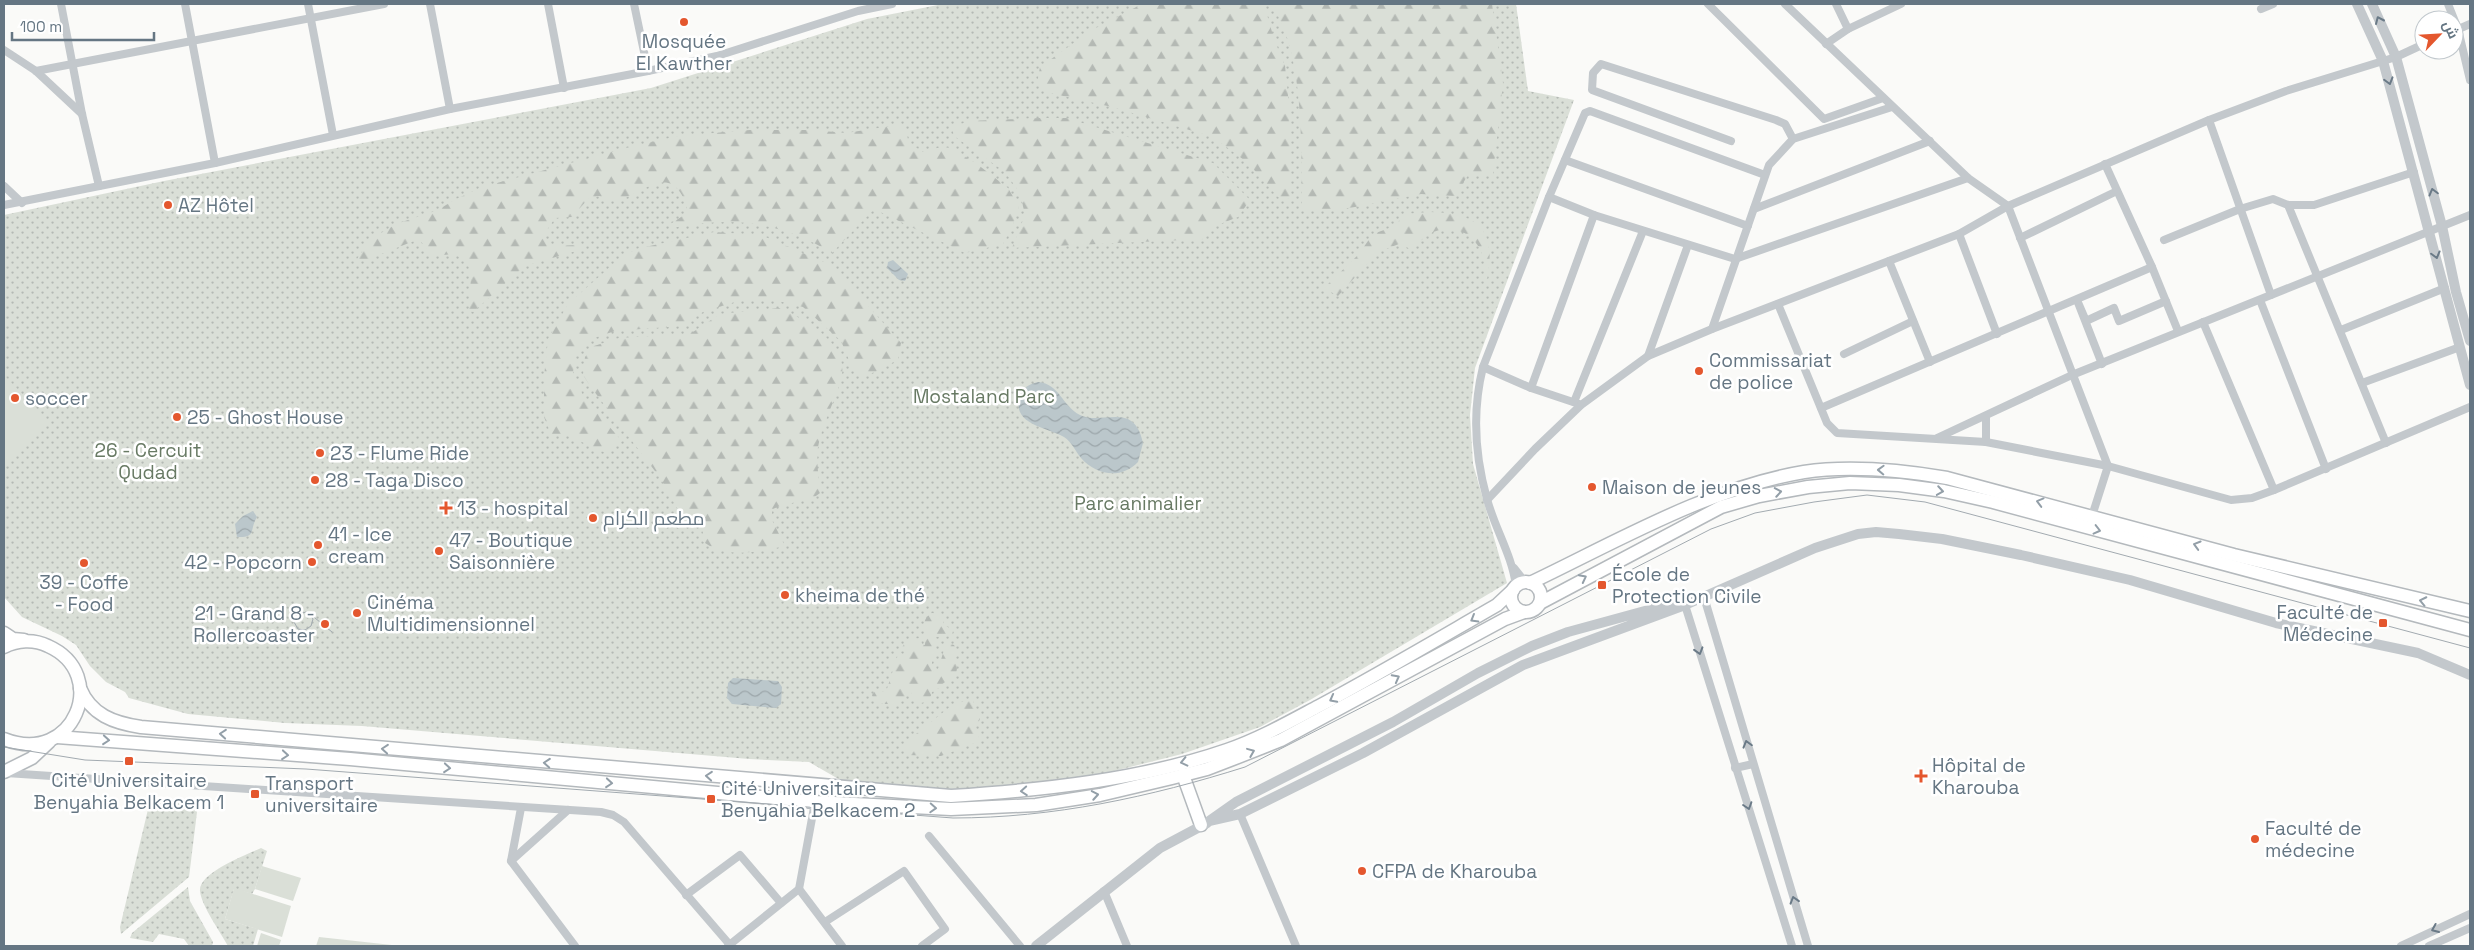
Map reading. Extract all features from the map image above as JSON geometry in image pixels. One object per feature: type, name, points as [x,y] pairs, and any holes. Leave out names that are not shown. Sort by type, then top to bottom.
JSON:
[{"type":"highway","points":[[4,633],[13,639],[42,643],[57,650],[69,660],[88,705],[97,712],[121,724],[951,796],[1033,790],[1096,780],[1228,750],[1275,729],[1361,684],[1497,605],[1521,585],[1716,495],[1757,482],[1805,472],[1849,469],[1901,471],[1947,478],[2244,558],[2470,611]]},
{"type":"highway","points":[[4,739],[17,744],[34,745],[53,739],[350,759],[815,802],[951,809],[1036,805],[1100,794],[1207,769],[1281,740],[1505,619],[1534,610],[1540,603],[1572,584],[1721,507],[1779,492],[1850,483],[1899,485],[1935,490],[1992,502],[2470,630]]},
{"type":"highway","points":[[1521,585],[1538,588],[1540,603]]},
{"type":"highway","points":[[1521,585],[1513,604],[1524,612]]},
{"type":"highway","points":[[4,647],[27,641]]},
{"type":"highway","points":[[4,772],[32,758],[68,728],[80,702],[80,688]]},
{"type":"highway","points":[[1183,775],[1205,823]]},
{"type":"street","points":[[61,4],[74,64],[82,114],[99,186]]},
{"type":"street","points":[[185,4],[215,163]]},
{"type":"street","points":[[308,4],[333,135]]},
{"type":"street","points":[[36,72],[384,4]]},
{"type":"street","points":[[430,4],[450,108]]},
{"type":"street","points":[[548,4],[564,88]]},
{"type":"street","points":[[634,4],[648,72]]},
{"type":"street","points":[[852,4],[858,12]]},
{"type":"street","points":[[4,205],[22,203],[215,163],[450,108],[648,72],[717,56],[858,12],[892,4]]},
{"type":"street","points":[[1708,4],[1824,118],[1883,98]]},
{"type":"street","points":[[1785,4],[1968,178],[2008,206],[2108,466],[2092,516]]},
{"type":"street","points":[[1836,4],[1848,30]]},
{"type":"street","points":[[1826,44],[1848,30],[1898,4]]},
{"type":"street","points":[[2261,9],[2273,4]]},
{"type":"street","points":[[2357,4],[2383,61],[2470,385]]},
{"type":"street","points":[[2372,4],[2396,57],[2442,226],[2456,292],[2470,341]]},
{"type":"street","points":[[1487,500],[1577,403],[1648,356],[1712,329],[1959,234],[2008,206],[2209,120],[2286,91],[2396,57],[2414,49]]},
{"type":"street","points":[[4,50],[36,72],[82,114]]},
{"type":"street","points":[[2464,59],[2470,80]]},
{"type":"street","points":[[1731,141],[1592,90],[1593,73],[1601,64],[1776,120],[1785,124],[1793,139]]},
{"type":"street","points":[[1712,329],[1769,165],[1793,139],[1892,107]]},
{"type":"street","points":[[1521,585],[1487,500],[1476,429],[1477,397],[1482,367],[1549,197],[1585,113],[1590,111],[1765,175]]},
{"type":"street","points":[[2209,120],[2271,295]]},
{"type":"street","points":[[1754,209],[1930,141]]},
{"type":"street","points":[[1565,160],[1748,226]]},
{"type":"street","points":[[2105,164],[2152,267],[2178,331]]},
{"type":"street","points":[[2164,240],[2240,209],[2273,199],[2288,204],[2305,206],[2324,203],[2414,172]]},
{"type":"street","points":[[1549,197],[1594,216],[1735,259],[1968,178]]},
{"type":"street","points":[[4,186],[22,203]]},
{"type":"street","points":[[2020,238],[2117,191]]},
{"type":"street","points":[[2288,204],[2386,443]]},
{"type":"street","points":[[1937,438],[2072,375],[2470,215]]},
{"type":"street","points":[[1531,388],[1594,216]]},
{"type":"street","points":[[1577,403],[1643,231]]},
{"type":"street","points":[[1959,234],[1997,334]]},
{"type":"street","points":[[1648,356],[1688,245]]},
{"type":"street","points":[[1889,261],[1930,362]]},
{"type":"street","points":[[1821,408],[2152,267]]},
{"type":"street","points":[[2341,330],[2445,288]]},
{"type":"street","points":[[2077,300],[2086,321],[2114,308],[2119,321],[2166,301]]},
{"type":"street","points":[[2077,300],[2102,364]]},
{"type":"street","points":[[2260,300],[2326,469]]},
{"type":"street","points":[[1778,304],[1830,428],[1840,434],[1986,442],[2108,466],[2231,500],[2252,498],[2274,490],[2470,407]]},
{"type":"street","points":[[1844,354],[1913,321]]},
{"type":"street","points":[[2203,322],[2274,490]]},
{"type":"street","points":[[2362,383],[2460,347]]},
{"type":"street","points":[[1482,367],[1531,388],[1577,403]]},
{"type":"street","points":[[1986,416],[1986,442]]},
{"type":"street","points":[[1205,823],[1240,814],[1363,753],[1523,665],[1685,605],[1815,548],[1858,534],[1876,532],[1942,539],[2130,580],[2276,622],[2418,653],[2470,675]]},
{"type":"street","points":[[1704,597],[1808,946]]},
{"type":"street","points":[[1685,605],[1792,946]]},
{"type":"street","points":[[1036,946],[1160,848],[1205,823],[1236,802],[1393,722],[1478,674],[1532,646],[1568,632],[1664,606],[1685,605]]},
{"type":"street","points":[[32,758],[30,767],[41,775]]},
{"type":"street","points":[[1736,768],[1753,764]]},
{"type":"street","points":[[4,772],[601,812],[614,815],[624,822],[729,946],[799,889],[815,802]]},
{"type":"street","points":[[521,808],[511,861],[575,946]]},
{"type":"street","points":[[511,861],[568,810]]},
{"type":"street","points":[[1240,814],[1296,946]]},
{"type":"street","points":[[929,836],[1020,946]]},
{"type":"street","points":[[686,895],[740,855],[781,903]]},
{"type":"street","points":[[825,922],[904,872],[945,929],[922,946]]},
{"type":"street","points":[[799,889],[842,946]]},
{"type":"street","points":[[1104,891],[1127,946]]},
{"type":"street","points":[[2401,946],[2470,914]]},
{"type":"street","points":[[2429,946],[2470,928]]},
{"type":"green space","name":"Mostaland Parc","points":[[943,4],[1516,4],[1528,91],[1574,100],[1475,368],[1470,415],[1473,464],[1507,583],[1310,700],[1260,727],[1182,754],[1106,773],[1016,787],[952,790],[842,781],[809,762],[749,759],[362,726],[285,723],[188,714],[129,698],[125,692],[106,682],[90,666],[76,645],[62,636],[22,617],[4,597],[4,215],[164,181],[651,88],[867,19]]},
{"type":"green space","points":[[1142,4],[1264,4],[1274,39],[1285,66],[1289,105],[1291,198],[1284,200],[1278,197],[1248,163],[1213,137],[1112,107],[1050,93],[1037,84],[1040,67],[1092,30]]},
{"type":"green space","points":[[1275,4],[1492,4],[1503,83],[1493,174],[1468,175],[1455,196],[1421,194],[1327,211],[1306,210],[1302,205],[1299,103],[1294,63]]},
{"type":"green space","points":[[1066,118],[1213,163],[1250,200],[1238,217],[1210,228],[1205,239],[1012,248],[1025,215],[1020,193],[1005,172],[954,136],[952,128],[968,121]]},
{"type":"green space","points":[[904,124],[909,143],[923,152],[941,147],[951,148],[977,164],[1008,188],[1019,207],[1013,225],[1003,244],[965,253],[874,209],[832,253],[813,242],[793,234],[755,224],[715,222],[672,228],[669,225],[687,213],[687,207],[680,192],[673,185],[665,182],[657,183],[621,200],[611,201],[599,196],[588,199],[572,217],[555,218],[543,236],[550,246],[580,245],[583,249],[525,266],[473,312],[469,310],[471,275],[467,261],[454,254],[432,256],[419,239],[366,260],[357,259],[371,239],[396,224],[438,210],[482,187],[626,148],[678,136],[750,130],[811,130],[846,133]]},
{"type":"green space","points":[[1429,212],[1460,216],[1472,220],[1480,227],[1486,236],[1489,248],[1487,279],[1484,278],[1484,262],[1480,248],[1461,231],[1449,229],[1436,231],[1424,238],[1413,250],[1399,244],[1378,252],[1338,296],[1324,288],[1358,255],[1373,234],[1395,226],[1404,214]]},
{"type":"green space","points":[[714,232],[761,235],[826,263],[847,282],[901,343],[898,359],[872,373],[855,374],[841,341],[803,307],[774,300],[738,301],[703,312],[681,326],[615,331],[591,339],[577,351],[573,372],[584,398],[622,441],[608,453],[574,438],[560,434],[551,434],[544,417],[544,377],[548,339],[568,304],[618,260],[636,249]]},
{"type":"green space","points":[[779,308],[801,319],[823,334],[839,355],[842,366],[841,379],[822,429],[818,447],[817,464],[820,493],[815,497],[772,510],[772,520],[785,546],[741,553],[720,550],[701,540],[703,532],[695,522],[684,521],[661,479],[583,375],[585,357],[594,346],[619,338],[690,334],[720,314]]},
{"type":"green space","name":"soccer","points":[[4,375],[48,421],[4,464]]},
{"type":"green space","points":[[932,613],[942,615],[944,625],[953,630],[952,636],[934,637],[937,652],[932,662],[932,670],[936,673],[947,643],[954,645],[958,653],[955,660],[957,671],[951,680],[943,683],[932,692],[929,699],[923,703],[918,703],[910,691],[899,704],[883,704],[873,698],[872,695],[876,690],[886,692],[893,670],[888,663],[897,658],[898,652],[905,653],[902,648],[906,640],[920,638],[922,644],[925,645],[924,623]]},
{"type":"green space","points":[[972,698],[980,719],[976,727],[980,741],[941,756],[906,755],[906,742],[951,706]]},
{"type":"green space","points":[[150,801],[198,804],[189,877],[121,934],[120,927]]},
{"type":"green space","points":[[261,848],[267,851],[255,889],[252,894],[234,889],[225,919],[258,929],[253,946],[228,946],[204,904],[200,891],[201,884],[214,871],[224,865]]},
{"type":"green space","points":[[262,866],[301,878],[293,901],[255,889]]},
{"type":"green space","points":[[188,887],[190,901],[213,942],[212,946],[189,946],[184,939],[159,934],[153,942],[130,938],[132,933]]},
{"type":"green space","points":[[234,888],[291,906],[282,937],[225,919]]},
{"type":"green space","points":[[261,933],[281,940],[279,946],[257,946]]},
{"type":"green space","points":[[319,937],[401,946],[316,946]]},
{"type":"water","points":[[893,260],[908,274],[905,281],[899,280],[887,268],[888,262]]},
{"type":"water","points":[[1038,382],[1051,387],[1080,415],[1089,418],[1125,418],[1133,422],[1139,430],[1143,443],[1138,462],[1131,468],[1116,473],[1101,471],[1087,464],[1064,437],[1027,420],[1021,415],[1019,408],[1020,395],[1026,387]]},
{"type":"water","points":[[253,511],[257,517],[252,532],[247,536],[237,537],[235,524],[243,516]]},
{"type":"water","points":[[733,678],[778,681],[782,687],[781,704],[776,708],[732,704],[727,698],[728,683]]},
{"type":"tram line","points":[[4,747],[85,760],[306,769],[953,818],[990,817],[1064,810],[1173,788],[1245,767],[1711,529],[1755,513],[1867,495],[1925,502],[2470,648]]},
{"type":"tram line","points":[[309,613],[313,619],[311,626],[305,630],[298,629],[294,622],[296,615],[306,612],[309,613],[332,632]]},
{"type":"place","name":"Mosquée El Kawther","points":[[684,22]]},
{"type":"place","name":"AZ Hôtel","points":[[168,205]]},
{"type":"place","name":"Commissariat de police","points":[[1699,371]]},
{"type":"place","name":"soccer","points":[[15,398]]},
{"type":"place","name":"25 - Ghost House","points":[[177,417]]},
{"type":"place","name":"23 - Flume Ride","points":[[320,453]]},
{"type":"place","name":"28 - Taga Disco","points":[[315,480]]},
{"type":"place","name":"Maison de jeunes","points":[[1592,487]]},
{"type":"place","name":"13 - hospital","points":[[446,508]]},
{"type":"place","name":"مطعم الكرام","points":[[593,518]]},
{"type":"place","name":"41 - Ice cream","points":[[318,545]]},
{"type":"place","name":"47 - Boutique Saisonnière","points":[[439,551]]},
{"type":"place","name":"42 - Popcorn","points":[[312,562]]},
{"type":"place","name":"39 - Coffe - Food","points":[[84,563]]},
{"type":"place","name":"École de Protection Civile","points":[[1602,585]]},
{"type":"place","name":"kheima de thé","points":[[785,595]]},
{"type":"place","name":"Cinéma Multidimensionnel","points":[[357,613]]},
{"type":"place","name":"Faculté de Médecine","points":[[2383,623]]},
{"type":"place","name":"21 - Grand 8 - Rollercoaster","points":[[325,624]]},
{"type":"place","name":"Cité Universitaire Benyahia Belkacem 1","points":[[129,761]]},
{"type":"place","name":"Hôpital de Kharouba","points":[[1921,776]]},
{"type":"place","name":"Transport universitaire","points":[[255,794]]},
{"type":"place","name":"Cité Universitaire Benyahia Belkacem 2","points":[[711,799]]},
{"type":"place","name":"Faculté de médecine","points":[[2255,839]]},
{"type":"place","name":"CFPA de Kharouba","points":[[1362,871]]},
{"type":"park label","name":"26 - Cercuit Qudad","points":[[148,461]]},
{"type":"park label","name":"Parc animalier","points":[[1138,503]]}]
